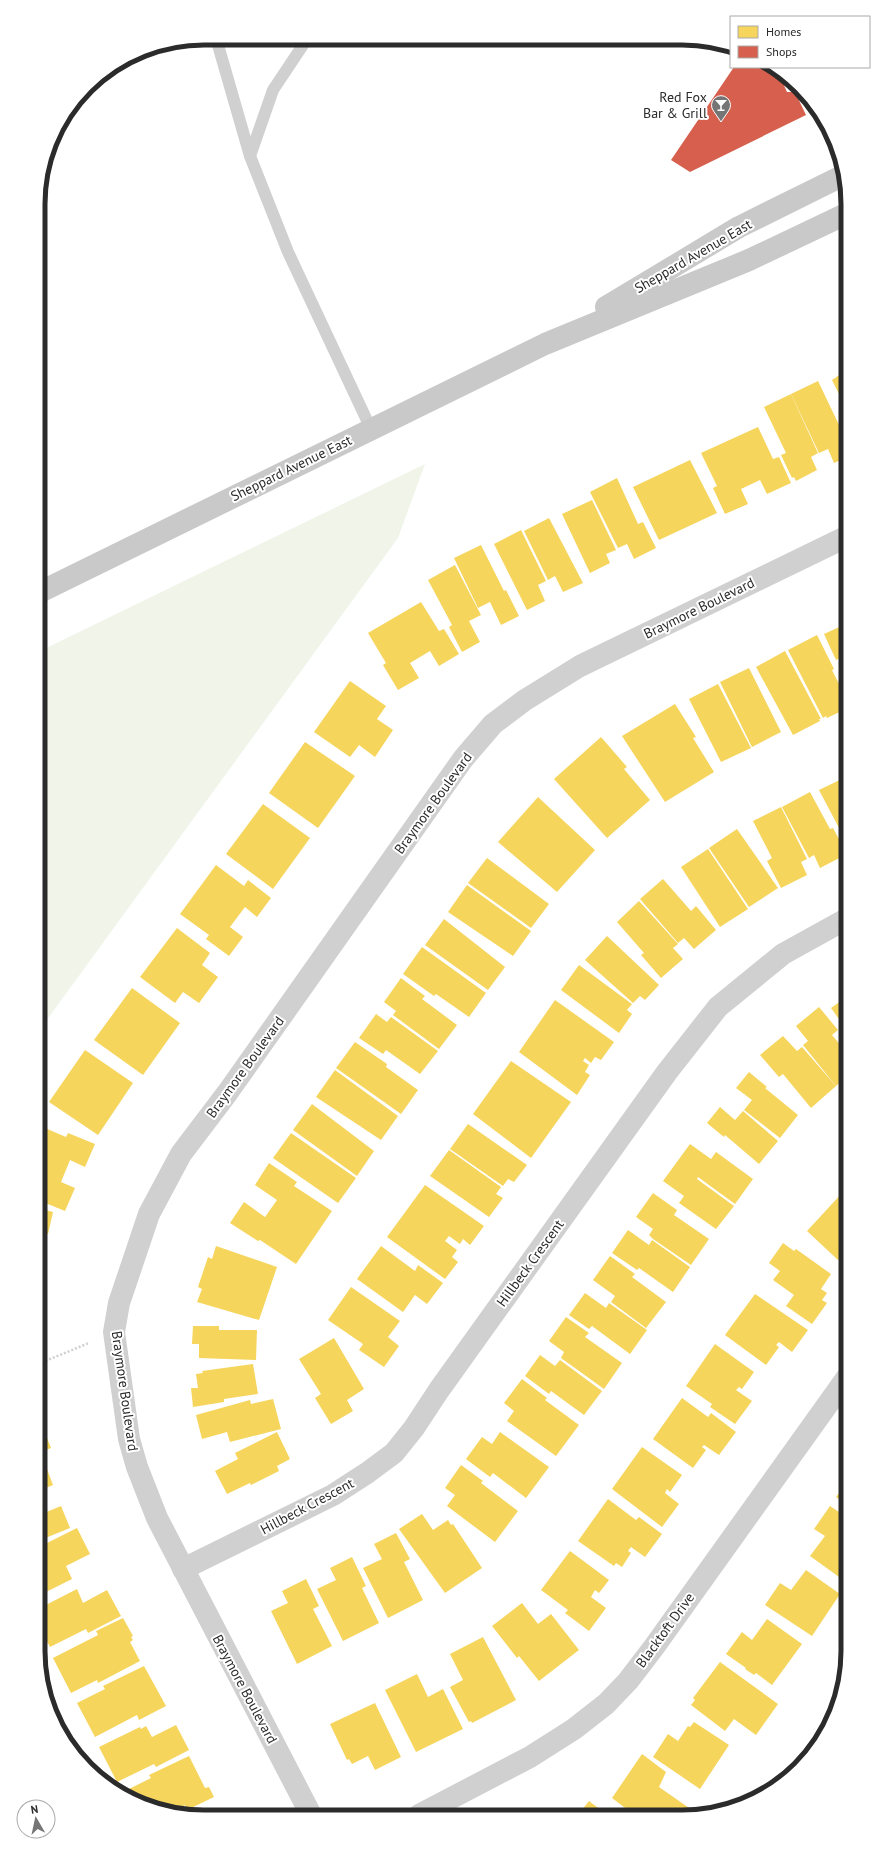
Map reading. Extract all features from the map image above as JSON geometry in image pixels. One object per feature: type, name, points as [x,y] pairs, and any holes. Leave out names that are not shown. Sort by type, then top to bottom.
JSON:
[{"type":"main road","name":"Sheppard Avenue East","points":[[545,344],[739,227],[839,178]]},
{"type":"main road","name":"Sheppard Avenue East","points":[[45,590],[545,344],[749,260],[841,217]]},
{"type":"street","name":"Braymore Boulevard","points":[[308,1810],[182,1569],[157,1518],[137,1467],[129,1439],[114,1332],[119,1303],[149,1214],[181,1154],[228,1092],[463,758],[493,724],[525,700],[580,666],[841,539]]},
{"type":"street","name":"Hillbeck Crescent","points":[[182,1569],[333,1495],[394,1453],[414,1428],[439,1390],[667,1072],[718,1007],[782,954],[841,922]]},
{"type":"street","name":"Blacktoft Drive","points":[[429,1810],[530,1757],[574,1728],[606,1704],[628,1681],[654,1648],[841,1386]]},
{"type":"lane","points":[[218,45],[250,156],[288,252],[371,429]]},
{"type":"lane","points":[[250,156],[273,90],[303,45]]},
{"type":"path","points":[[45,1361],[114,1332]]},
{"type":"shaded area","points":[[425,464],[398,538],[45,1022],[45,649]]},
{"type":"building: Homes","points":[[841,374],[841,398],[832,380]]},
{"type":"building: Homes","points":[[818,381],[841,427],[841,460],[834,463],[828,449],[819,453],[791,394]]},
{"type":"building: Homes","points":[[791,394],[818,453],[811,457],[817,470],[796,481],[794,477],[792,478],[781,455],[786,453],[764,407]]},
{"type":"building: Homes","points":[[758,427],[773,459],[779,457],[791,483],[767,494],[760,480],[741,489],[748,504],[725,514],[713,488],[717,486],[701,453]]},
{"type":"building: Homes","points":[[690,460],[717,513],[659,540],[633,487]]},
{"type":"building: Homes","points":[[617,478],[638,524],[643,522],[656,548],[634,559],[627,544],[618,548],[590,492]]},
{"type":"building: Homes","points":[[592,500],[616,550],[606,554],[610,563],[590,573],[562,514]]},
{"type":"building: Homes","points":[[549,518],[583,583],[563,592],[555,576],[548,580],[524,531]]},
{"type":"building: Homes","points":[[521,530],[546,581],[538,585],[545,601],[527,610],[494,544]]},
{"type":"building: Homes","points":[[481,545],[504,591],[506,590],[519,616],[501,625],[490,602],[478,608],[454,558]]},
{"type":"building: Homes","points":[[455,565],[481,615],[469,621],[480,642],[462,652],[449,627],[452,625],[428,580]]},
{"type":"building: Homes","points":[[421,602],[439,631],[444,629],[459,654],[439,666],[430,651],[410,663],[419,678],[398,690],[383,665],[386,663],[368,633]]},
{"type":"building: Homes","points":[[841,626],[841,658],[836,660],[824,634]]},
{"type":"building: Homes","points":[[817,635],[834,669],[832,670],[841,688],[841,711],[827,718],[826,716],[823,718],[788,650]]},
{"type":"building: Homes","points":[[785,651],[821,719],[819,719],[820,721],[793,735],[756,667]]},
{"type":"building: Homes","points":[[749,668],[781,732],[752,747],[720,682]]},
{"type":"building: Homes","points":[[350,681],[386,706],[377,719],[393,730],[375,757],[359,745],[350,757],[314,732]]},
{"type":"building: Homes","points":[[718,684],[751,748],[721,762],[689,699]]},
{"type":"building: Homes","points":[[675,704],[696,737],[693,738],[714,772],[665,802],[622,736]]},
{"type":"building: Homes","points":[[601,737],[627,767],[624,769],[650,800],[607,838],[554,779]]},
{"type":"building: Homes","points":[[305,742],[355,776],[318,828],[269,793]]},
{"type":"building: Homes","points":[[841,779],[841,832],[819,790]]},
{"type":"building: Homes","points":[[810,792],[830,829],[833,828],[841,843],[841,857],[820,868],[814,855],[809,858],[782,807]]},
{"type":"building: Homes","points":[[538,797],[595,850],[557,892],[498,842]]},
{"type":"building: Homes","points":[[263,804],[310,838],[273,889],[226,854]]},
{"type":"building: Homes","points":[[781,807],[807,859],[801,862],[807,875],[781,888],[767,861],[772,858],[753,821]]},
{"type":"building: Homes","points":[[737,829],[778,888],[749,907],[709,848]]},
{"type":"building: Homes","points":[[708,849],[748,909],[720,927],[681,867]]},
{"type":"building: Homes","points":[[487,858],[549,904],[531,928],[468,883]]},
{"type":"building: Homes","points":[[216,865],[244,886],[248,880],[271,898],[257,917],[245,907],[230,927],[243,937],[229,956],[206,939],[209,935],[180,914]]},
{"type":"building: Homes","points":[[663,879],[691,911],[696,906],[716,930],[694,949],[684,938],[678,943],[640,899]]},
{"type":"building: Homes","points":[[467,885],[531,931],[513,956],[448,912]]},
{"type":"building: Homes","points":[[639,901],[678,944],[673,948],[683,959],[661,978],[641,955],[644,953],[617,922]]},
{"type":"building: Homes","points":[[444,919],[505,967],[488,990],[425,945]]},
{"type":"building: Homes","points":[[177,928],[210,953],[202,965],[218,977],[199,1003],[183,992],[175,1003],[140,977]]},
{"type":"building: Homes","points":[[607,936],[659,985],[645,1000],[640,996],[633,1003],[585,960]]},
{"type":"building: Homes","points":[[422,947],[486,993],[469,1017],[436,994],[434,996],[403,974]]},
{"type":"building: Homes","points":[[579,965],[632,1004],[627,1010],[632,1014],[619,1033],[561,990]]},
{"type":"building: Homes","points":[[401,978],[425,996],[422,999],[457,1025],[439,1049],[393,1015],[396,1011],[384,1002]]},
{"type":"building: Homes","points":[[132,988],[180,1023],[143,1075],[94,1040]]},
{"type":"building: Homes","points":[[555,1000],[614,1042],[601,1060],[595,1057],[591,1063],[585,1058],[583,1061],[589,1065],[585,1072],[590,1075],[577,1095],[519,1052]]},
{"type":"building: Homes","points":[[841,1001],[841,1022],[831,1008]]},
{"type":"building: Homes","points":[[819,1007],[838,1030],[832,1035],[841,1046],[841,1082],[836,1086],[803,1045],[808,1041],[796,1026]]},
{"type":"building: Homes","points":[[376,1014],[387,1022],[391,1017],[438,1051],[420,1074],[386,1050],[383,1054],[359,1038]]},
{"type":"building: Homes","points":[[783,1036],[797,1051],[802,1047],[836,1086],[811,1108],[783,1074],[779,1077],[760,1055]]},
{"type":"building: Homes","points":[[355,1042],[387,1064],[386,1067],[418,1090],[401,1114],[336,1068]]},
{"type":"building: Homes","points":[[85,1050],[133,1083],[98,1135],[49,1102]]},
{"type":"building: Homes","points":[[511,1061],[571,1102],[531,1158],[473,1114]]},
{"type":"building: Homes","points":[[335,1070],[398,1116],[381,1140],[316,1097]]},
{"type":"building: Homes","points":[[749,1072],[767,1087],[765,1088],[798,1115],[780,1138],[744,1110],[752,1100],[736,1088]]},
{"type":"building: Homes","points":[[312,1104],[374,1151],[357,1176],[293,1130]]},
{"type":"building: Homes","points":[[720,1107],[735,1120],[743,1111],[778,1141],[759,1164],[725,1135],[724,1137],[707,1123]]},
{"type":"building: Homes","points":[[468,1124],[527,1165],[514,1182],[508,1179],[503,1186],[450,1149]]},
{"type":"building: Homes","points":[[45,1128],[66,1137],[68,1133],[95,1144],[85,1167],[70,1160],[61,1182],[75,1188],[65,1211],[45,1203]]},
{"type":"building: Homes","points":[[291,1133],[356,1178],[338,1203],[273,1158]]},
{"type":"building: Homes","points":[[690,1144],[711,1159],[716,1152],[753,1179],[735,1204],[698,1177],[697,1179],[734,1206],[716,1229],[679,1203],[684,1196],[663,1181]]},
{"type":"building: Homes","points":[[449,1150],[501,1187],[496,1194],[503,1198],[489,1217],[430,1176]]},
{"type":"building: Homes","points":[[269,1163],[297,1182],[294,1186],[332,1211],[296,1264],[260,1240],[258,1241],[230,1223],[244,1202],[265,1217],[277,1200],[255,1185]]},
{"type":"building: Homes","points":[[425,1185],[484,1226],[470,1245],[463,1239],[460,1244],[449,1236],[445,1241],[457,1250],[452,1257],[458,1262],[445,1279],[387,1237]]},
{"type":"building: Homes","points":[[653,1193],[677,1210],[674,1215],[709,1239],[691,1265],[653,1239],[649,1235],[653,1229],[636,1217]]},
{"type":"building: Homes","points":[[841,1194],[841,1257],[838,1260],[807,1231]]},
{"type":"building: Homes","points":[[45,1210],[53,1212],[48,1234],[45,1233]]},
{"type":"building: Homes","points":[[628,1230],[649,1245],[652,1240],[690,1267],[673,1292],[639,1268],[637,1270],[612,1253]]},
{"type":"building: Homes","points":[[783,1243],[794,1251],[796,1249],[831,1274],[821,1289],[827,1293],[822,1300],[827,1303],[812,1324],[786,1306],[794,1295],[773,1280],[780,1271],[769,1263]]},
{"type":"building: Homes","points":[[216,1246],[277,1267],[259,1320],[197,1302],[202,1289],[198,1287],[208,1257],[212,1259]]},
{"type":"building: Homes","points":[[381,1246],[415,1271],[418,1265],[443,1283],[427,1304],[415,1295],[403,1312],[357,1279]]},
{"type":"building: Homes","points":[[610,1256],[635,1274],[632,1277],[666,1302],[646,1328],[611,1302],[615,1296],[593,1280]]},
{"type":"building: Homes","points":[[351,1287],[400,1321],[388,1337],[399,1346],[384,1367],[359,1350],[363,1344],[328,1320]]},
{"type":"building: Homes","points":[[585,1293],[606,1308],[609,1303],[647,1330],[630,1354],[592,1326],[589,1329],[569,1315]]},
{"type":"building: Homes","points":[[755,1294],[808,1330],[792,1352],[779,1342],[776,1345],[779,1347],[766,1365],[725,1335]]},
{"type":"building: Homes","points":[[566,1317],[589,1333],[585,1337],[622,1363],[604,1389],[561,1358],[564,1352],[549,1341]]},
{"type":"building: Homes","points":[[193,1326],[219,1326],[219,1330],[257,1330],[256,1360],[199,1358],[199,1344],[192,1344]]},
{"type":"building: Homes","points":[[334,1338],[364,1389],[347,1400],[353,1411],[331,1424],[315,1398],[321,1394],[299,1359]]},
{"type":"building: Homes","points":[[715,1344],[754,1372],[742,1389],[739,1387],[736,1390],[752,1401],[735,1424],[710,1407],[712,1404],[686,1386]]},
{"type":"building: Homes","points":[[540,1355],[555,1366],[560,1360],[602,1391],[584,1415],[551,1391],[549,1394],[525,1376]]},
{"type":"building: Homes","points":[[253,1364],[258,1394],[224,1399],[224,1402],[193,1407],[191,1388],[198,1388],[196,1374],[203,1373],[202,1371]]},
{"type":"building: Homes","points":[[522,1379],[547,1398],[545,1400],[579,1425],[556,1456],[507,1421],[514,1411],[504,1403]]},
{"type":"building: Homes","points":[[682,1398],[708,1417],[711,1413],[736,1432],[719,1455],[704,1445],[702,1447],[706,1450],[693,1468],[653,1439]]},
{"type":"building: Homes","points":[[273,1399],[281,1429],[230,1442],[227,1432],[202,1439],[196,1415],[250,1400],[251,1404]]},
{"type":"building: Homes","points":[[277,1432],[290,1459],[277,1466],[279,1471],[251,1485],[250,1483],[227,1494],[215,1471],[238,1459],[235,1453]]},
{"type":"building: Homes","points":[[500,1432],[549,1467],[526,1498],[493,1473],[490,1477],[466,1459],[482,1437],[492,1444]]},
{"type":"building: Homes","points":[[45,1433],[51,1448],[45,1450]]},
{"type":"building: Homes","points":[[642,1447],[682,1475],[670,1492],[667,1489],[665,1493],[679,1504],[662,1527],[612,1489]]},
{"type":"building: Homes","points":[[45,1464],[53,1485],[45,1488]]},
{"type":"building: Homes","points":[[461,1465],[483,1481],[481,1483],[518,1511],[495,1542],[447,1506],[455,1495],[445,1488]]},
{"type":"building: Homes","points":[[841,1490],[841,1501],[836,1497]]},
{"type":"building: Homes","points":[[608,1499],[636,1520],[639,1517],[662,1534],[645,1557],[631,1547],[628,1551],[631,1553],[622,1567],[616,1563],[614,1566],[578,1541]]},
{"type":"building: Homes","points":[[61,1506],[70,1528],[45,1538],[45,1513]]},
{"type":"building: Homes","points":[[830,1506],[841,1513],[841,1578],[810,1556],[825,1536],[814,1529]]},
{"type":"building: Homes","points":[[422,1514],[433,1530],[448,1520],[451,1525],[453,1524],[482,1568],[445,1593],[399,1529]]},
{"type":"building: Homes","points":[[77,1528],[90,1554],[66,1566],[72,1579],[45,1592],[45,1549],[47,1548],[45,1544]]},
{"type":"building: Homes","points":[[396,1533],[410,1559],[404,1562],[423,1600],[388,1618],[363,1568],[382,1559],[374,1544]]},
{"type":"building: Homes","points":[[570,1551],[609,1580],[599,1593],[595,1590],[591,1597],[606,1608],[589,1631],[565,1613],[568,1610],[541,1590]]},
{"type":"building: Homes","points":[[352,1557],[366,1586],[362,1588],[379,1623],[343,1641],[317,1589],[336,1580],[330,1568]]},
{"type":"building: Homes","points":[[806,1570],[840,1594],[812,1636],[765,1605],[780,1583],[791,1590]]},
{"type":"building: Homes","points":[[306,1579],[319,1606],[313,1609],[332,1646],[297,1664],[271,1611],[288,1603],[282,1591]]},
{"type":"building: Homes","points":[[77,1589],[83,1603],[107,1590],[121,1616],[88,1633],[86,1629],[50,1647],[45,1637],[45,1605]]},
{"type":"building: Homes","points":[[522,1603],[538,1624],[551,1614],[579,1650],[539,1681],[519,1656],[517,1658],[492,1626]]},
{"type":"building: Homes","points":[[123,1618],[133,1636],[131,1637],[133,1640],[130,1642],[140,1661],[98,1683],[97,1680],[71,1693],[53,1658],[98,1635],[96,1631]]},
{"type":"building: Homes","points":[[767,1619],[802,1644],[772,1685],[756,1673],[754,1675],[745,1669],[746,1668],[726,1654],[742,1632],[752,1640]]},
{"type":"building: Homes","points":[[483,1637],[516,1700],[472,1723],[471,1721],[469,1722],[450,1687],[463,1680],[450,1654]]},
{"type":"building: Homes","points":[[720,1662],[778,1704],[756,1735],[734,1719],[725,1731],[691,1705],[695,1700],[693,1698]]},
{"type":"building: Homes","points":[[144,1666],[166,1706],[139,1720],[137,1715],[95,1737],[77,1703],[105,1689],[103,1686]]},
{"type":"building: Homes","points":[[417,1674],[428,1697],[443,1689],[463,1729],[416,1752],[385,1690]]},
{"type":"building: Homes","points":[[375,1703],[401,1757],[375,1770],[368,1756],[352,1764],[349,1759],[347,1760],[330,1724]]},
{"type":"building: Homes","points":[[694,1722],[729,1745],[700,1789],[653,1757],[668,1734],[678,1741],[688,1726],[690,1727]]},
{"type":"building: Homes","points":[[176,1725],[189,1750],[156,1767],[154,1764],[117,1782],[99,1747],[140,1727],[141,1729],[146,1726],[152,1737]]},
{"type":"building: Homes","points":[[642,1754],[666,1772],[659,1787],[692,1810],[628,1810],[612,1798]]},
{"type":"building: Homes","points":[[189,1756],[205,1788],[209,1787],[214,1797],[188,1809],[185,1805],[179,1808],[153,1802],[127,1790],[151,1778],[149,1775]]},
{"type":"building: Homes","points":[[589,1801],[601,1810],[582,1810]]},
{"type":"building: Shops","points":[[733,68],[764,68],[782,80],[787,92],[794,92],[796,94],[806,115],[690,172],[671,160]]},
{"type":"place","name":"Red Fox Bar & Grill","points":[[721,122]]}]
